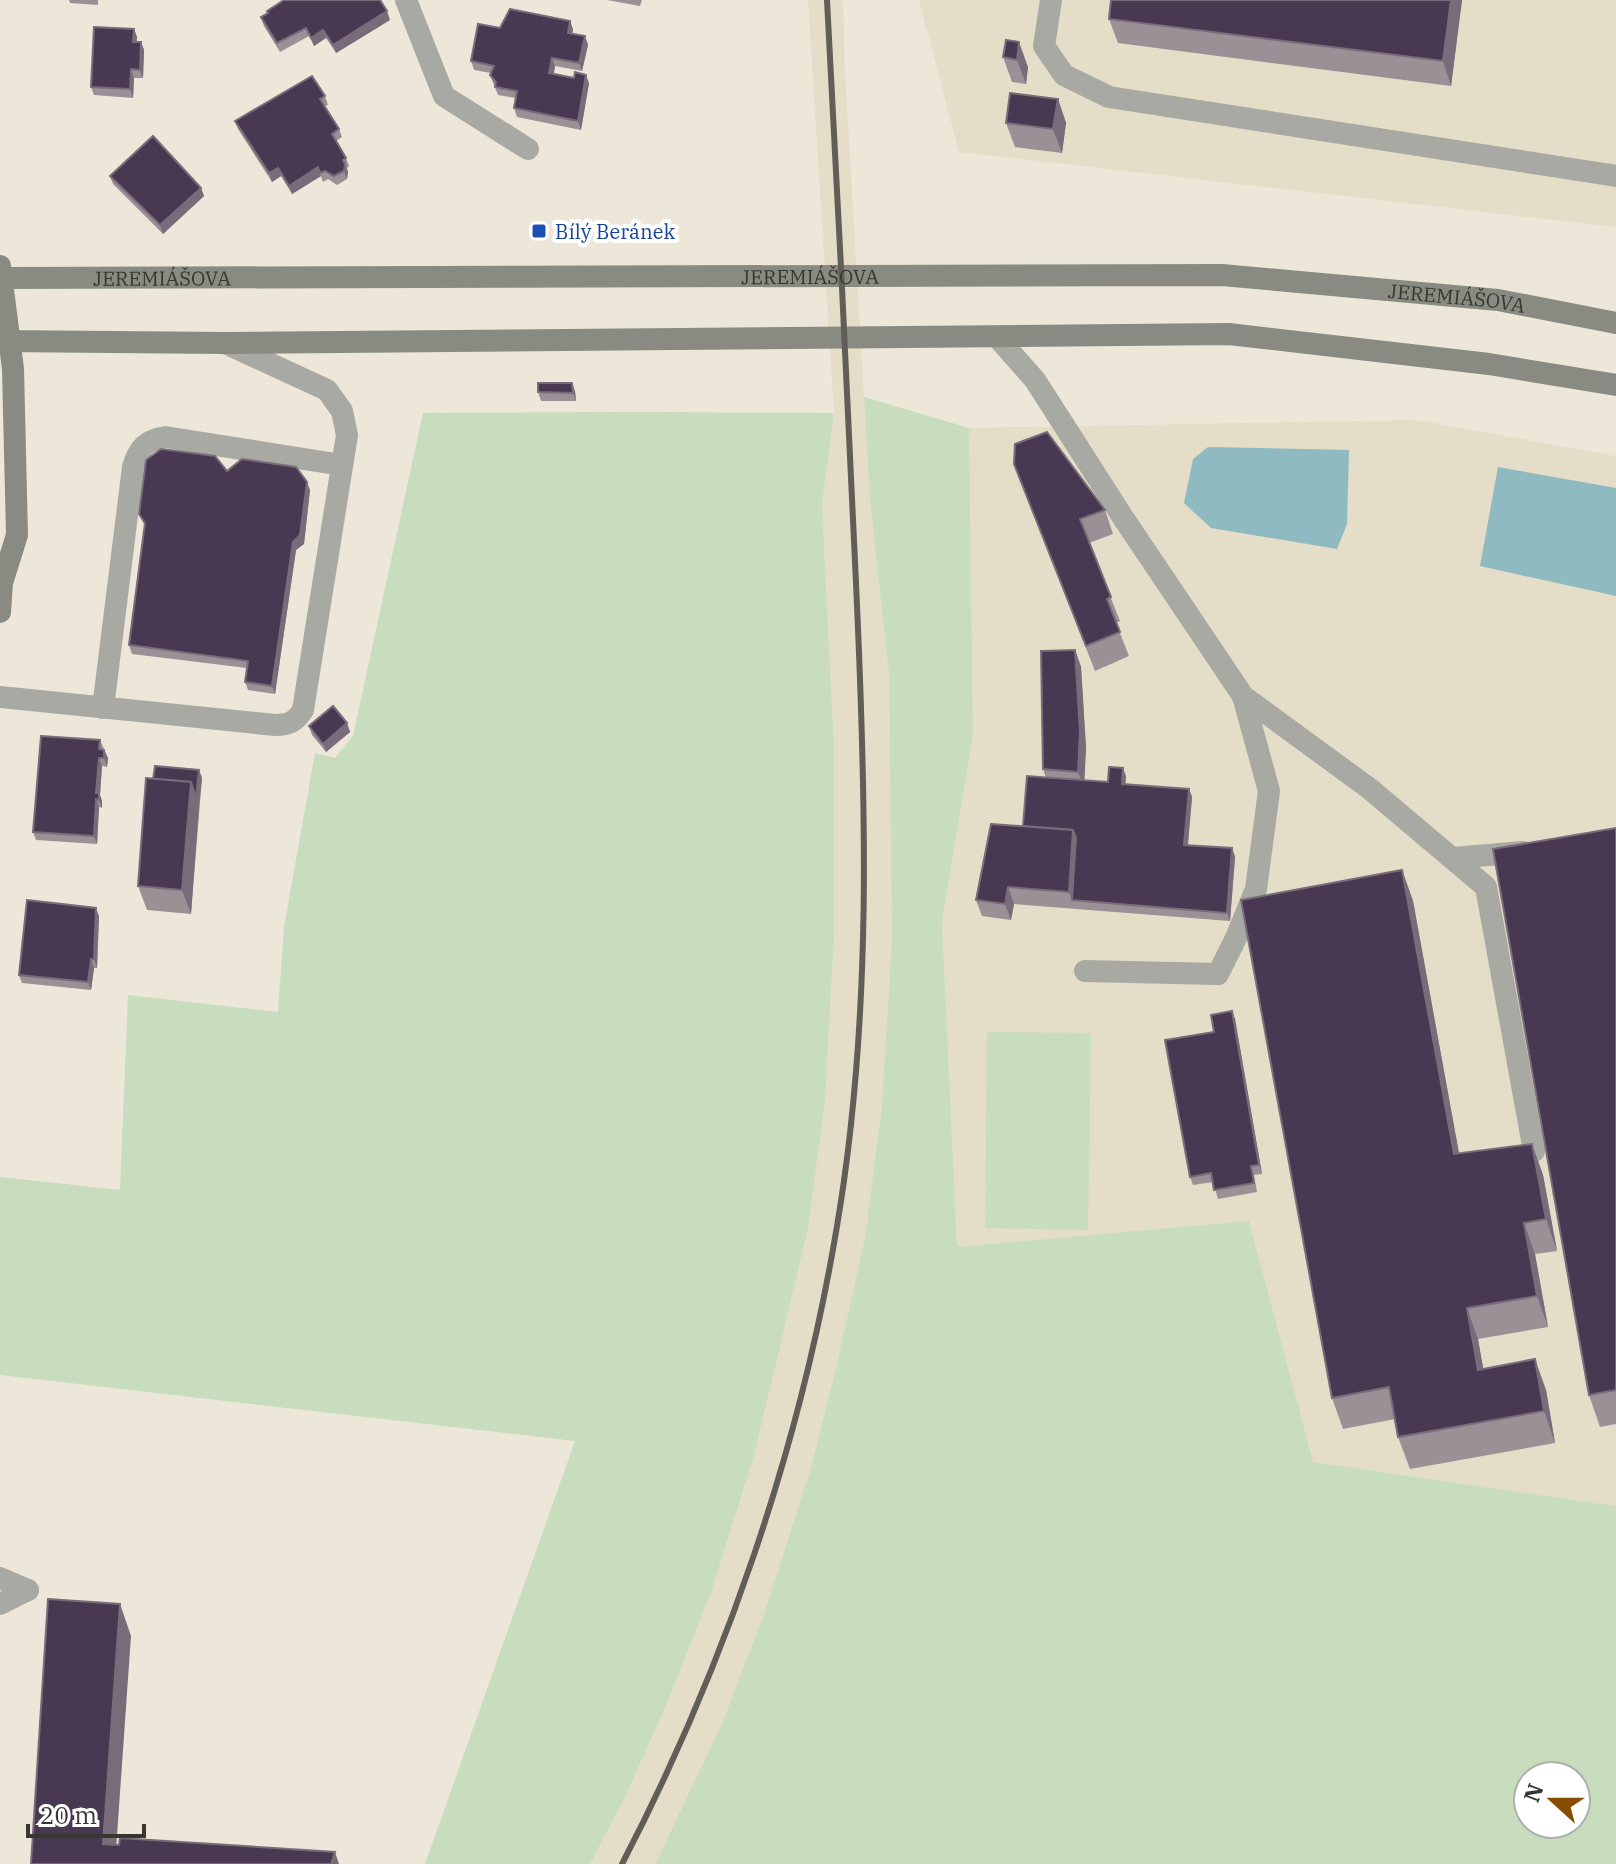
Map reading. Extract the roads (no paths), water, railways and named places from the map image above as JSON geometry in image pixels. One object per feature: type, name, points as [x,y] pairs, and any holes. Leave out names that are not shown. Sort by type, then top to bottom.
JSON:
[{"type":"main road","points":[[0,264],[17,535],[1,581],[0,612]]},
{"type":"main road","name":"JEREMIÁŠOVA","points":[[0,278],[1222,275],[1498,300],[1616,323]]},
{"type":"main road","points":[[5,341],[225,343],[1229,334],[1489,364],[1616,385]]},
{"type":"street","points":[[406,0],[444,96],[528,149]]},
{"type":"street","points":[[1051,0],[1044,46],[1064,75],[1109,97],[1616,176]]},
{"type":"street","points":[[997,337],[1035,380],[1243,696],[1269,791],[1256,889],[1218,974],[1085,971]]},
{"type":"street","points":[[0,697],[275,725],[296,721],[303,710],[346,423],[342,411],[327,390],[225,343]]},
{"type":"street","points":[[103,708],[137,453],[147,443],[165,437],[342,465]]},
{"type":"street","points":[[1243,696],[1370,789],[1486,887],[1534,1151]]},
{"type":"street","points":[[1453,858],[1542,850]]},
{"type":"street","points":[[0,1578],[28,1590],[0,1604]]},
{"type":"water","points":[[1208,447],[1349,450],[1347,524],[1337,549],[1211,528],[1184,503],[1193,459]]},
{"type":"water","points":[[1498,467],[1616,488],[1616,596],[1480,566]]},
{"type":"railway","points":[[622,1864],[659,1790],[725,1636],[779,1477],[820,1314],[848,1152],[861,990],[864,827],[860,664],[827,0]]},
{"type":"place","name":"Bílý Beránek","points":[[539,231]]}]
